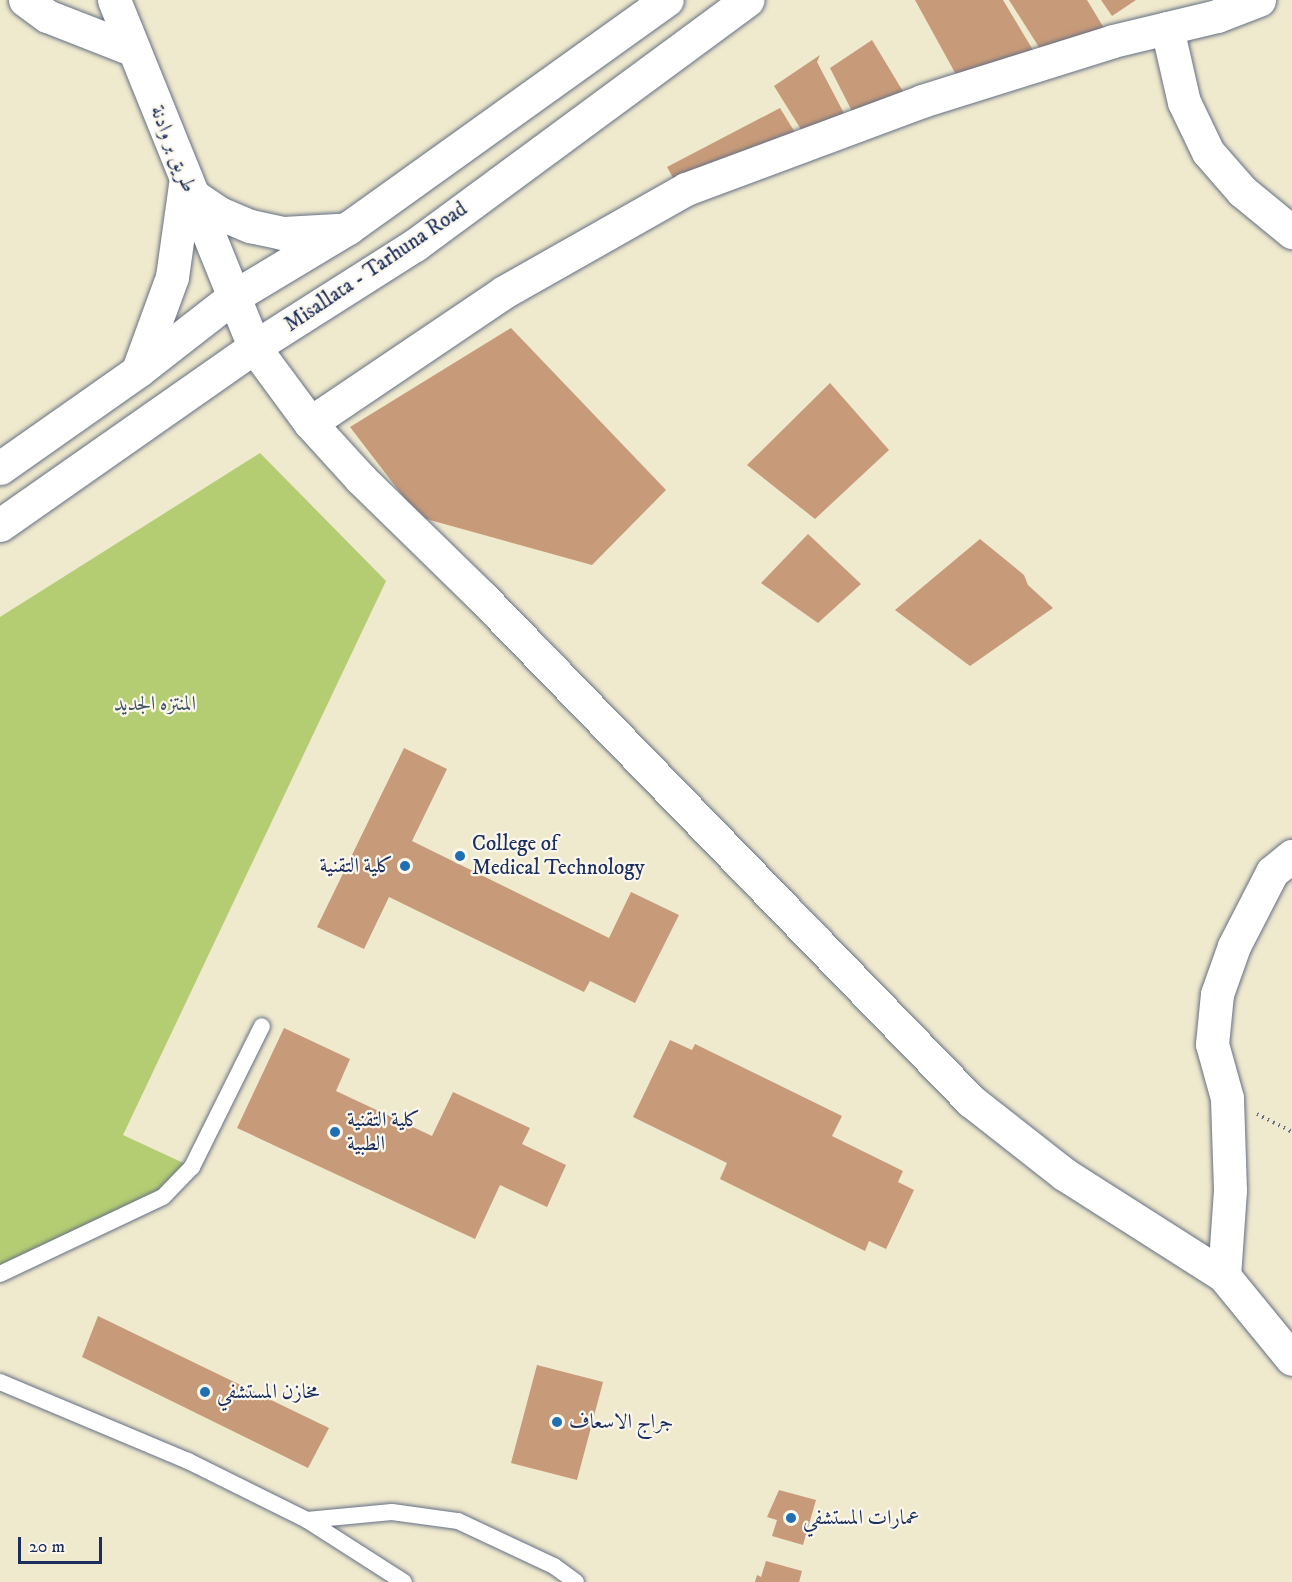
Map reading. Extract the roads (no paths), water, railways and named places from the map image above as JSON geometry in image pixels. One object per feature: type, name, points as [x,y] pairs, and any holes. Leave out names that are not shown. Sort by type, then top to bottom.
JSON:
[{"type":"main road","points":[[26,0],[47,16],[134,50]]},
{"type":"main road","name":"طريق بر وادنة","points":[[114,0],[254,347],[310,423],[971,1101],[1064,1174],[1224,1276],[1292,1359]]},
{"type":"main road","points":[[0,468],[138,371],[233,297],[348,228],[667,0]]},
{"type":"main road","name":"Misallata - Tarhuna Road","points":[[0,525],[254,347],[415,245],[747,0]]},
{"type":"main road","points":[[310,423],[504,292],[687,189],[922,101],[1113,41],[1217,16],[1259,0]]},
{"type":"main road","points":[[1167,28],[1184,102],[1209,152],[1242,191],[1292,232]]},
{"type":"main road","points":[[189,186],[219,213],[250,226],[282,233],[316,234],[348,228]]},
{"type":"main road","points":[[138,371],[172,277],[189,186]]},
{"type":"main road","points":[[1224,1276],[1230,1190],[1227,1098],[1212,1044],[1217,994],[1234,946],[1272,872],[1292,856]]},
{"type":"lane","points":[[0,1274],[164,1197],[192,1167],[262,1026]]},
{"type":"lane","points":[[0,1382],[188,1461],[307,1520],[404,1582]]},
{"type":"lane","points":[[307,1520],[392,1512],[458,1521],[554,1566],[576,1582]]},
{"type":"place","name":"College of Medical Technology","points":[[460,856]]},
{"type":"place","name":"كلية التقنية","points":[[405,866]]},
{"type":"place","name":"كلية التقنية الطبية","points":[[335,1132]]},
{"type":"place","name":"مخازن المستشفي","points":[[205,1392]]},
{"type":"place","name":"جراج الاسعاف","points":[[557,1422]]},
{"type":"place","name":"عمارات المستشفي","points":[[791,1518]]},
{"type":"park label","name":"المنتزه الجديد","points":[[155,704]]}]
